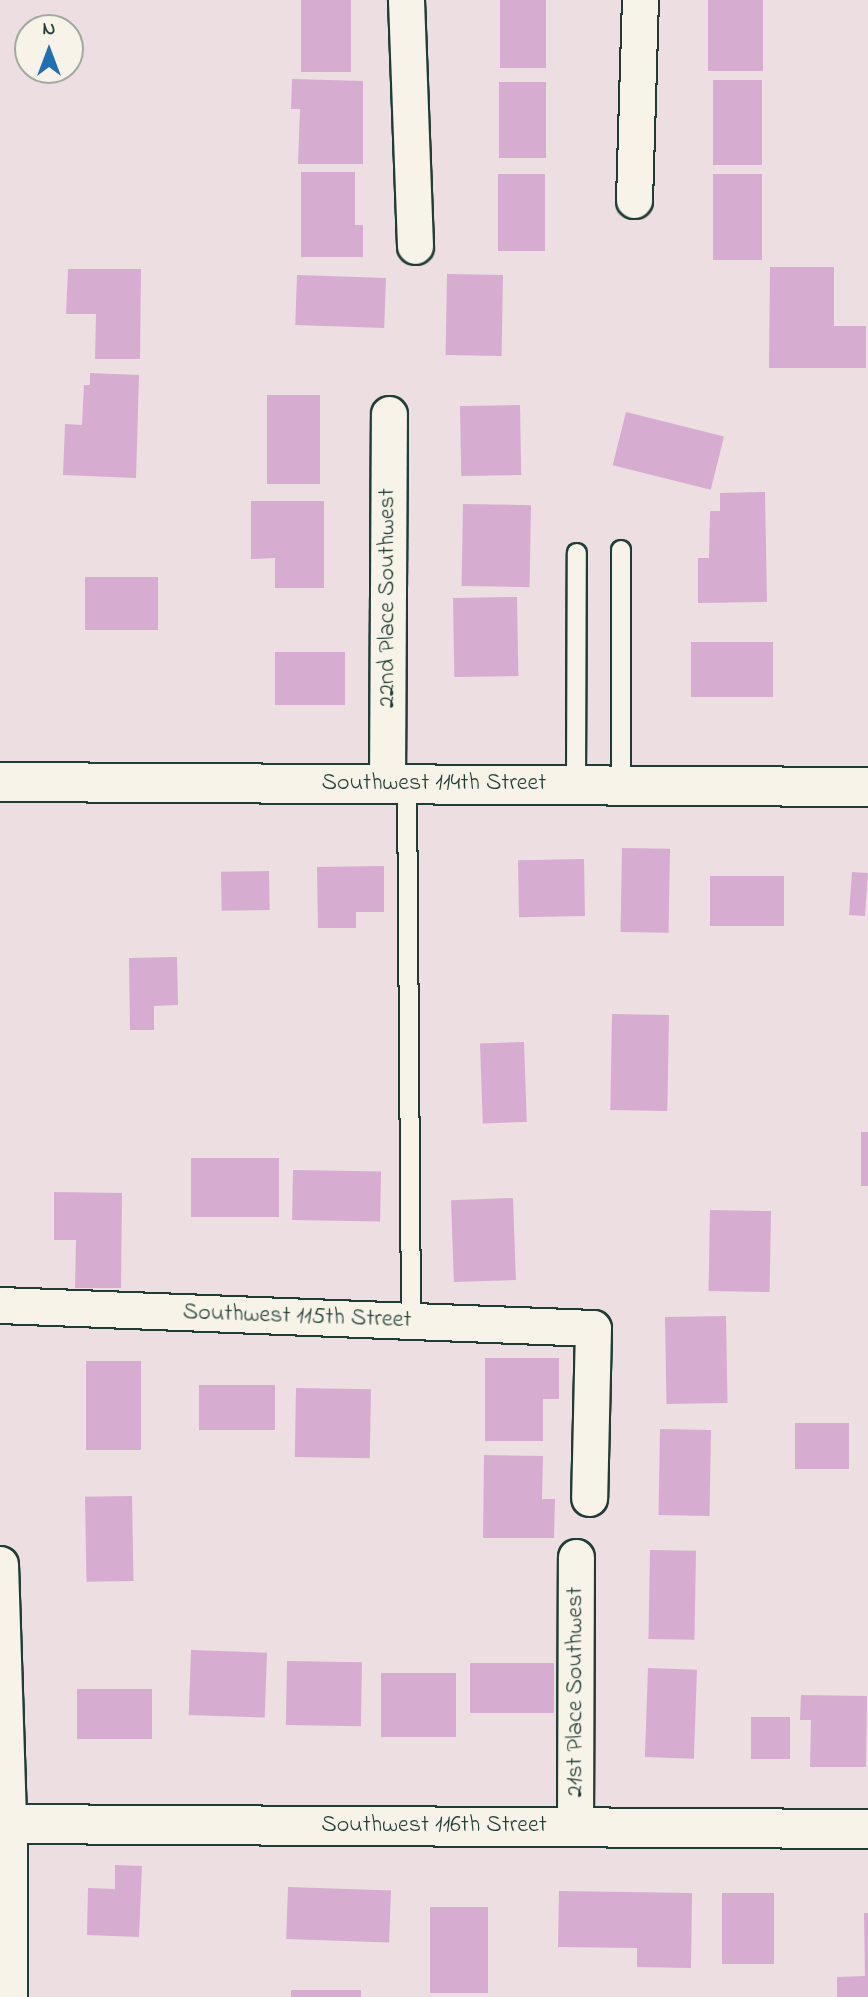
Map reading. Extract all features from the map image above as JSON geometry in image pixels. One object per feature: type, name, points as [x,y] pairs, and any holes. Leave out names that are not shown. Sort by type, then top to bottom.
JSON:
[{"type":"street","points":[[406,0],[415,246]]},
{"type":"street","points":[[634,200],[640,0]]},
{"type":"street","name":"22nd Place Southwest","points":[[389,414],[397,783]]},
{"type":"street","name":"Southwest 114th Street","points":[[0,782],[868,787]]},
{"type":"street","name":"Southwest 115th Street","points":[[0,1305],[593,1328],[589,1498]]},
{"type":"street","name":"21st Place Southwest","points":[[575,1827],[576,1557]]},
{"type":"street","points":[[0,1564],[9,1997]]},
{"type":"street","name":"Southwest 116th Street","points":[[5,1824],[868,1829]]},
{"type":"lane","points":[[621,550],[621,785]]},
{"type":"lane","points":[[576,784],[577,553]]},
{"type":"lane","points":[[397,783],[411,1321]]},
{"type":"building","points":[[301,0],[351,0],[351,72],[301,72]]},
{"type":"building","points":[[500,0],[546,0],[546,68],[500,68]]},
{"type":"building","points":[[708,0],[763,0],[763,71],[708,71]]},
{"type":"building","points":[[292,79],[363,81],[363,164],[298,164],[300,109],[291,109]]},
{"type":"building","points":[[713,80],[762,80],[762,165],[713,165]]},
{"type":"building","points":[[499,82],[546,82],[546,158],[499,158]]},
{"type":"building","points":[[301,172],[355,172],[355,225],[363,225],[363,257],[301,257]]},
{"type":"building","points":[[498,174],[545,174],[545,251],[498,251]]},
{"type":"building","points":[[713,174],[762,174],[762,260],[713,260]]},
{"type":"building","points":[[770,267],[834,267],[834,326],[866,326],[866,368],[769,368]]},
{"type":"building","points":[[68,269],[141,269],[140,359],[95,359],[96,314],[66,314]]},
{"type":"building","points":[[447,274],[503,275],[502,356],[446,355]]},
{"type":"building","points":[[297,275],[386,278],[384,328],[295,325]]},
{"type":"building","points":[[90,373],[139,375],[136,478],[63,475],[65,424],[82,425],[84,385],[90,385]]},
{"type":"building","points":[[267,395],[320,395],[320,484],[267,484]]},
{"type":"building","points":[[520,405],[521,475],[461,476],[460,406]]},
{"type":"building","points":[[626,412],[724,436],[711,490],[613,465]]},
{"type":"building","points":[[765,492],[767,602],[698,603],[698,558],[709,558],[710,511],[720,511],[720,493]]},
{"type":"building","points":[[251,501],[324,501],[324,588],[275,588],[275,558],[251,559]]},
{"type":"building","points":[[463,504],[531,505],[530,587],[462,586]]},
{"type":"building","points":[[85,577],[158,577],[158,630],[85,630]]},
{"type":"building","points":[[517,597],[518,676],[454,677],[453,598]]},
{"type":"building","points":[[691,642],[773,642],[773,697],[691,697]]},
{"type":"building","points":[[275,652],[345,652],[345,705],[275,705]]},
{"type":"building","points":[[622,848],[670,849],[669,933],[621,932]]},
{"type":"building","points":[[584,859],[585,916],[519,917],[518,860]]},
{"type":"building","points":[[384,866],[384,912],[356,912],[356,928],[318,928],[317,867]]},
{"type":"building","points":[[269,871],[270,910],[222,911],[221,872]]},
{"type":"building","points":[[852,872],[868,873],[865,916],[849,915]]},
{"type":"building","points":[[710,876],[784,876],[784,926],[710,926]]},
{"type":"building","points":[[177,957],[178,1005],[154,1006],[154,1030],[130,1030],[129,958]]},
{"type":"building","points":[[612,1014],[669,1015],[667,1111],[610,1110]]},
{"type":"building","points":[[524,1042],[527,1122],[483,1123],[480,1044]]},
{"type":"building","points":[[861,1132],[868,1132],[868,1186],[861,1186]]},
{"type":"building","points":[[191,1158],[279,1158],[279,1217],[191,1217]]},
{"type":"building","points":[[293,1170],[381,1172],[380,1222],[292,1220]]},
{"type":"building","points":[[54,1192],[122,1193],[121,1288],[75,1288],[76,1240],[54,1240]]},
{"type":"building","points":[[513,1198],[516,1280],[454,1282],[451,1200]]},
{"type":"building","points":[[710,1210],[771,1211],[770,1292],[709,1291]]},
{"type":"building","points":[[726,1316],[728,1403],[667,1404],[665,1317]]},
{"type":"building","points":[[485,1358],[559,1358],[559,1399],[543,1399],[543,1441],[485,1441]]},
{"type":"building","points":[[86,1361],[141,1361],[141,1450],[86,1450]]},
{"type":"building","points":[[199,1385],[275,1385],[275,1430],[199,1430]]},
{"type":"building","points":[[296,1388],[371,1389],[370,1458],[295,1457]]},
{"type":"building","points":[[795,1423],[849,1423],[849,1469],[795,1469]]},
{"type":"building","points":[[660,1429],[711,1430],[709,1516],[658,1515]]},
{"type":"building","points":[[484,1455],[543,1456],[542,1499],[555,1499],[554,1538],[483,1538]]},
{"type":"building","points":[[132,1496],[133,1581],[86,1582],[85,1497]]},
{"type":"building","points":[[650,1550],[696,1551],[694,1640],[648,1639]]},
{"type":"building","points":[[191,1650],[267,1653],[265,1718],[189,1715]]},
{"type":"building","points":[[287,1661],[362,1662],[361,1726],[286,1725]]},
{"type":"building","points":[[470,1663],[554,1663],[554,1713],[470,1713]]},
{"type":"building","points":[[648,1668],[697,1670],[694,1759],[645,1757]]},
{"type":"building","points":[[381,1673],[456,1673],[456,1737],[381,1737]]},
{"type":"building","points":[[77,1689],[152,1689],[152,1739],[77,1739]]},
{"type":"building","points":[[801,1695],[867,1696],[866,1767],[810,1767],[811,1720],[800,1720]]},
{"type":"building","points":[[751,1717],[790,1717],[790,1759],[751,1759]]},
{"type":"building","points":[[115,1865],[142,1866],[139,1937],[87,1935],[88,1888],[115,1889]]},
{"type":"building","points":[[288,1887],[391,1891],[389,1943],[286,1939]]},
{"type":"building","points":[[559,1891],[692,1893],[691,1968],[637,1967],[637,1948],[558,1947]]},
{"type":"building","points":[[722,1893],[774,1893],[774,1964],[722,1964]]},
{"type":"building","points":[[430,1907],[488,1907],[488,1993],[430,1993]]},
{"type":"building","points":[[864,1913],[868,1913],[868,1997],[837,1997],[837,1977],[865,1976]]},
{"type":"building","points":[[291,1990],[361,1990],[361,1997],[291,1997]]}]
